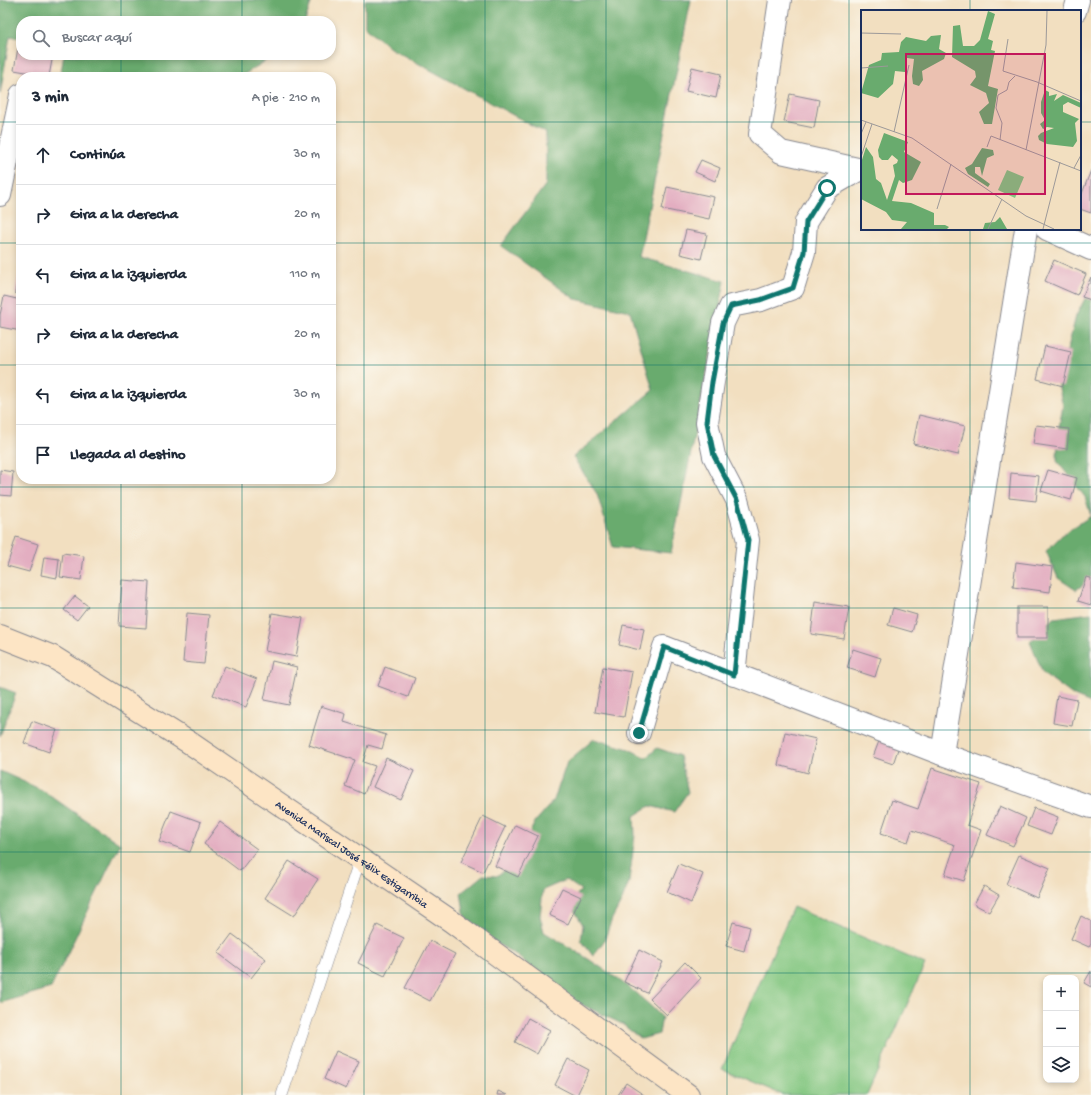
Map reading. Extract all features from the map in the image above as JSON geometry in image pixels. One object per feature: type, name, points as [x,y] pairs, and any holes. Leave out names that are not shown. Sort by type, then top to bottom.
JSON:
[{"type":"main road","name":"Avenida Mariscal José Félix Estigarribia","points":[[0,636],[53,656],[190,743],[451,921],[688,1095]]},
{"type":"street","points":[[780,0],[760,134],[781,152],[861,170]]},
{"type":"street","points":[[1075,10],[1078,0]]},
{"type":"street","points":[[0,195],[16,119]]},
{"type":"street","points":[[734,675],[748,540],[737,500],[714,456],[707,422],[712,382],[723,323],[731,306],[760,300],[793,288],[804,252],[806,222],[827,188],[861,170]]},
{"type":"street","points":[[942,754],[1026,230]]},
{"type":"street","points":[[1049,230],[1091,249]]},
{"type":"street","points":[[639,733],[664,647],[942,754],[1091,807]]},
{"type":"lane","points":[[282,1095],[360,859]]},
{"type":"green space","points":[[0,0],[312,0],[307,16],[16,16],[16,37],[10,36],[0,94]]},
{"type":"green space","points":[[365,0],[691,0],[639,257],[725,281],[671,553],[613,547],[597,494],[573,457],[653,390],[630,311],[575,299],[501,246],[546,184],[546,133],[390,48],[365,26]]},
{"type":"green space","points":[[63,60],[267,60],[248,72],[61,72]]},
{"type":"green space","points":[[1091,287],[1091,516],[1085,497],[1057,461],[1058,432],[1063,406],[1056,375],[1068,348],[1076,316]]},
{"type":"green space","points":[[1091,516],[1091,579],[1076,590],[1058,578],[1046,551],[1063,534]]},
{"type":"green space","points":[[1091,613],[1091,703],[1074,696],[1043,673],[1030,642],[1054,618]]},
{"type":"green space","points":[[0,687],[16,693],[0,736]]},
{"type":"green space","points":[[594,739],[629,749],[646,758],[657,748],[680,756],[688,792],[674,812],[650,806],[634,816],[635,835],[629,882],[612,919],[604,941],[593,956],[581,940],[583,925],[570,903],[581,890],[566,880],[543,890],[540,916],[544,932],[621,981],[662,1017],[659,1034],[641,1039],[622,1024],[564,996],[515,954],[491,940],[465,917],[461,893],[483,875],[497,876],[517,859],[535,822],[554,800],[567,762]]},
{"type":"green space","points":[[0,771],[42,790],[120,844],[51,988],[0,1003]]},
{"type":"green space","points":[[793,907],[925,964],[867,1095],[783,1095],[722,1069]]},
{"type":"building","points":[[16,59],[52,60],[50,72],[26,72],[14,70]]},
{"type":"building","points":[[692,67],[721,74],[716,98],[686,91]]},
{"type":"building","points":[[790,94],[819,100],[814,128],[784,122]]},
{"type":"building","points":[[701,160],[720,168],[715,181],[695,172]]},
{"type":"building","points":[[1091,170],[1091,213],[1081,209],[1081,196]]},
{"type":"building","points":[[667,187],[714,197],[709,219],[662,209]]},
{"type":"building","points":[[686,230],[707,234],[701,259],[680,254]]},
{"type":"building","points":[[1054,260],[1086,274],[1077,295],[1045,281]]},
{"type":"building","points":[[1091,277],[1091,300],[1082,297]]},
{"type":"building","points":[[4,296],[16,299],[16,330],[0,327],[0,315]]},
{"type":"building","points":[[1045,346],[1071,352],[1063,386],[1037,379]]},
{"type":"building","points":[[919,415],[965,426],[958,455],[913,444]]},
{"type":"building","points":[[1036,425],[1069,429],[1067,449],[1033,444]]},
{"type":"building","points":[[0,470],[13,472],[11,496],[0,495]]},
{"type":"building","points":[[1048,470],[1077,478],[1071,500],[1041,491]]},
{"type":"building","points":[[1011,473],[1039,476],[1036,501],[1009,498]]},
{"type":"building","points":[[16,537],[38,544],[29,572],[7,566]]},
{"type":"building","points":[[63,553],[84,556],[81,580],[60,577]]},
{"type":"building","points":[[44,557],[59,559],[57,578],[41,575]]},
{"type":"building","points":[[1016,562],[1053,567],[1050,592],[1013,587]]},
{"type":"building","points":[[1086,577],[1091,578],[1091,605],[1078,601]]},
{"type":"building","points":[[122,580],[149,582],[146,628],[119,626]]},
{"type":"building","points":[[75,596],[88,606],[77,620],[64,610]]},
{"type":"building","points":[[815,602],[849,607],[844,639],[811,634]]},
{"type":"building","points":[[1017,607],[1048,607],[1048,638],[1017,638]]},
{"type":"building","points":[[893,608],[917,615],[912,632],[888,625]]},
{"type":"building","points":[[187,613],[209,615],[204,664],[183,662]]},
{"type":"building","points":[[272,613],[303,618],[296,657],[265,651]]},
{"type":"building","points":[[623,625],[644,629],[640,650],[619,645]]},
{"type":"building","points":[[853,649],[881,658],[875,677],[847,668]]},
{"type":"building","points":[[272,661],[297,667],[289,705],[264,700]]},
{"type":"building","points":[[225,666],[257,679],[246,707],[213,695]]},
{"type":"building","points":[[385,667],[415,678],[408,697],[378,686]]},
{"type":"building","points":[[603,667],[632,672],[624,717],[595,712]]},
{"type":"building","points":[[1057,696],[1077,700],[1072,726],[1053,723]]},
{"type":"building","points":[[321,706],[346,714],[344,722],[386,735],[382,749],[368,745],[363,762],[375,766],[364,794],[345,786],[355,760],[309,745]]},
{"type":"building","points":[[32,721],[57,730],[49,752],[24,743]]},
{"type":"building","points":[[785,732],[816,739],[808,773],[778,765]]},
{"type":"building","points":[[881,736],[900,743],[893,764],[873,757]]},
{"type":"building","points":[[386,758],[414,771],[401,800],[373,787]]},
{"type":"building","points":[[932,768],[981,784],[967,825],[981,830],[964,881],[945,875],[955,845],[912,830],[908,842],[881,833],[892,800],[918,809]]},
{"type":"building","points":[[1000,806],[1026,818],[1013,846],[987,835]]},
{"type":"building","points":[[1034,808],[1058,817],[1051,835],[1027,826]]},
{"type":"building","points":[[171,811],[201,822],[190,852],[159,841]]},
{"type":"building","points":[[483,816],[505,827],[483,872],[461,862]]},
{"type":"building","points":[[220,822],[257,849],[240,871],[204,844]]},
{"type":"building","points":[[515,825],[538,836],[518,877],[495,866]]},
{"type":"building","points":[[1019,855],[1050,868],[1037,898],[1006,884]]},
{"type":"building","points":[[289,861],[318,879],[294,916],[265,898]]},
{"type":"building","points":[[679,864],[703,874],[691,903],[667,892]]},
{"type":"building","points":[[984,886],[999,895],[989,912],[974,904]]},
{"type":"building","points":[[562,888],[581,897],[568,924],[549,915]]},
{"type":"building","points":[[1081,916],[1091,921],[1091,944],[1089,947],[1071,939]]},
{"type":"building","points":[[733,922],[750,927],[744,951],[726,946]]},
{"type":"building","points":[[377,925],[404,938],[385,976],[358,963]]},
{"type":"building","points":[[232,934],[266,959],[251,978],[218,953]]},
{"type":"building","points":[[430,941],[455,954],[430,1001],[405,988]]},
{"type":"building","points":[[639,950],[663,962],[647,993],[624,982]]},
{"type":"building","points":[[685,962],[701,978],[667,1015],[650,999]]},
{"type":"building","points":[[1091,971],[1091,987],[1084,983]]},
{"type":"building","points":[[528,1018],[550,1030],[537,1054],[515,1042]]},
{"type":"building","points":[[336,1051],[359,1061],[346,1089],[324,1079]]},
{"type":"building","points":[[568,1059],[589,1070],[577,1095],[574,1095],[555,1085]]},
{"type":"building","points":[[626,1083],[644,1095],[618,1095]]},
{"type":"building","points":[[498,1091],[507,1095],[497,1095]]},
{"type":"route","points":[[639,733],[664,647],[734,675],[748,540],[737,500],[714,456],[707,422],[712,382],[723,323],[731,306],[760,300],[793,288],[804,252],[806,222],[827,188]]}]
